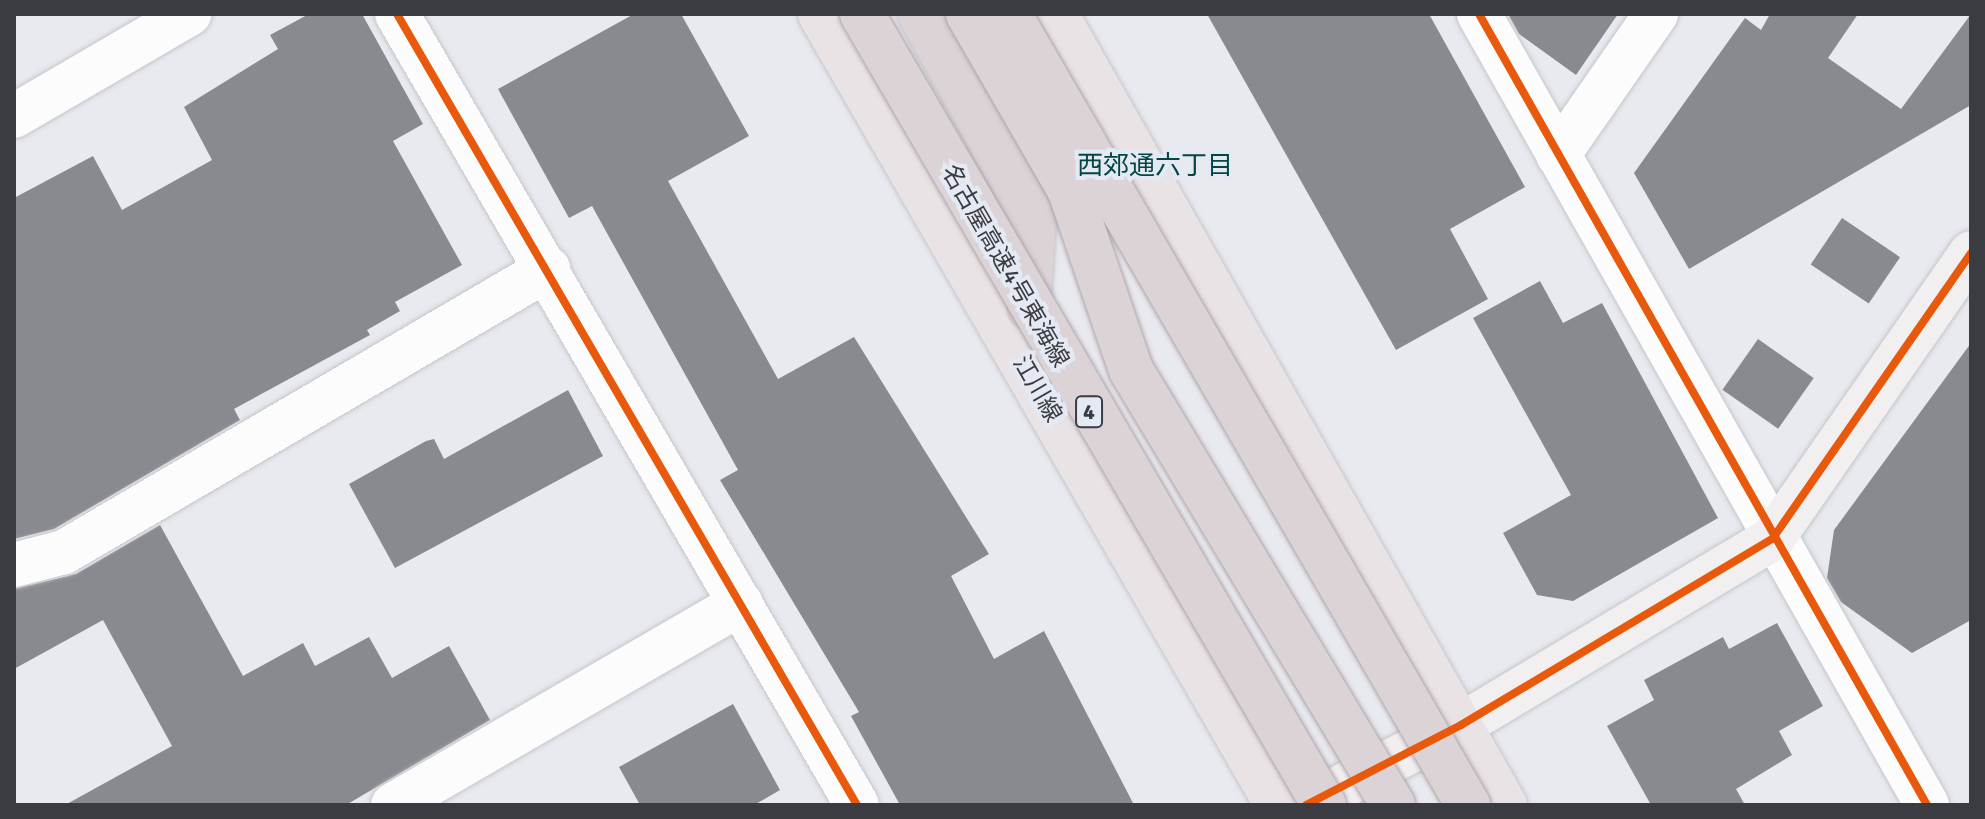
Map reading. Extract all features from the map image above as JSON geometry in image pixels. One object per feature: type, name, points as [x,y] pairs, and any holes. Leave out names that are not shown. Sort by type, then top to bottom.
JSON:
[{"type":"highway","name":"名古屋高速4号東海線","points":[[862,14],[1028,309],[1324,805]]},
{"type":"highway","points":[[920,14],[1034,220],[1028,309]]},
{"type":"highway","points":[[968,14],[1070,191],[1131,370],[1393,805]]},
{"type":"highway","points":[[1009,14],[1468,805]]},
{"type":"main road","name":"江川線","points":[[820,14],[1277,805]]},
{"type":"main road","points":[[1056,14],[1505,805]]},
{"type":"street","points":[[14,116],[189,14]]},
{"type":"street","points":[[397,14],[857,805]]},
{"type":"street","points":[[1479,14],[1773,538],[1927,805]]},
{"type":"street","points":[[1558,155],[1656,14]]},
{"type":"street","points":[[1306,805],[1461,725],[1773,538],[1971,253]]},
{"type":"street","points":[[14,565],[64,552],[548,269]]},
{"type":"street","points":[[393,805],[741,603]]},
{"type":"building","points":[[309,14],[362,14],[423,124],[393,141],[462,265],[395,302],[400,311],[367,330],[370,335],[234,409],[240,420],[54,529],[14,539],[14,198],[93,156],[122,210],[212,160],[184,107],[278,49],[270,35]]},
{"type":"building","points":[[634,14],[681,14],[749,136],[668,181],[778,379],[854,337],[989,554],[951,576],[994,659],[1044,631],[1134,805],[900,805],[851,716],[859,712],[720,480],[738,470],[592,206],[569,218],[498,89]]},
{"type":"building","points":[[1207,14],[1429,14],[1525,187],[1450,229],[1488,299],[1396,350]]},
{"type":"building","points":[[1508,14],[1618,14],[1576,75],[1519,34]]},
{"type":"building","points":[[1770,14],[1858,14],[1828,58],[1901,109],[1971,14],[1971,105],[1689,269],[1634,173],[1745,18],[1761,30]]},
{"type":"building","points":[[1842,218],[1900,257],[1869,304],[1811,264]]},
{"type":"building","points":[[1540,281],[1563,323],[1602,303],[1718,518],[1573,601],[1537,595],[1503,533],[1571,495],[1473,318]]},
{"type":"building","points":[[1758,339],[1814,378],[1778,429],[1722,390]]},
{"type":"building","points":[[1971,343],[1971,620],[1912,653],[1841,602],[1827,578],[1834,530]]},
{"type":"building","points":[[568,390],[603,456],[395,568],[349,484],[426,441],[434,439],[444,459]]},
{"type":"building","points":[[160,525],[243,676],[303,643],[315,666],[369,637],[392,678],[449,646],[490,720],[346,805],[65,805],[172,746],[103,620],[14,669],[14,589],[76,574]]},
{"type":"building","points":[[1777,623],[1823,706],[1779,731],[1792,755],[1736,789],[1745,805],[1651,805],[1607,726],[1654,700],[1644,680],[1723,637],[1729,649]]},
{"type":"building","points":[[733,704],[780,790],[754,805],[640,805],[619,767]]},
{"type":"cycle path","points":[[397,14],[857,805]]},
{"type":"cycle path","points":[[1479,14],[1927,805]]},
{"type":"cycle path","points":[[1306,805],[1461,725],[1773,538],[1971,253]]},
{"type":"district","name":"西郊通六丁目","points":[[1155,167]]}]
